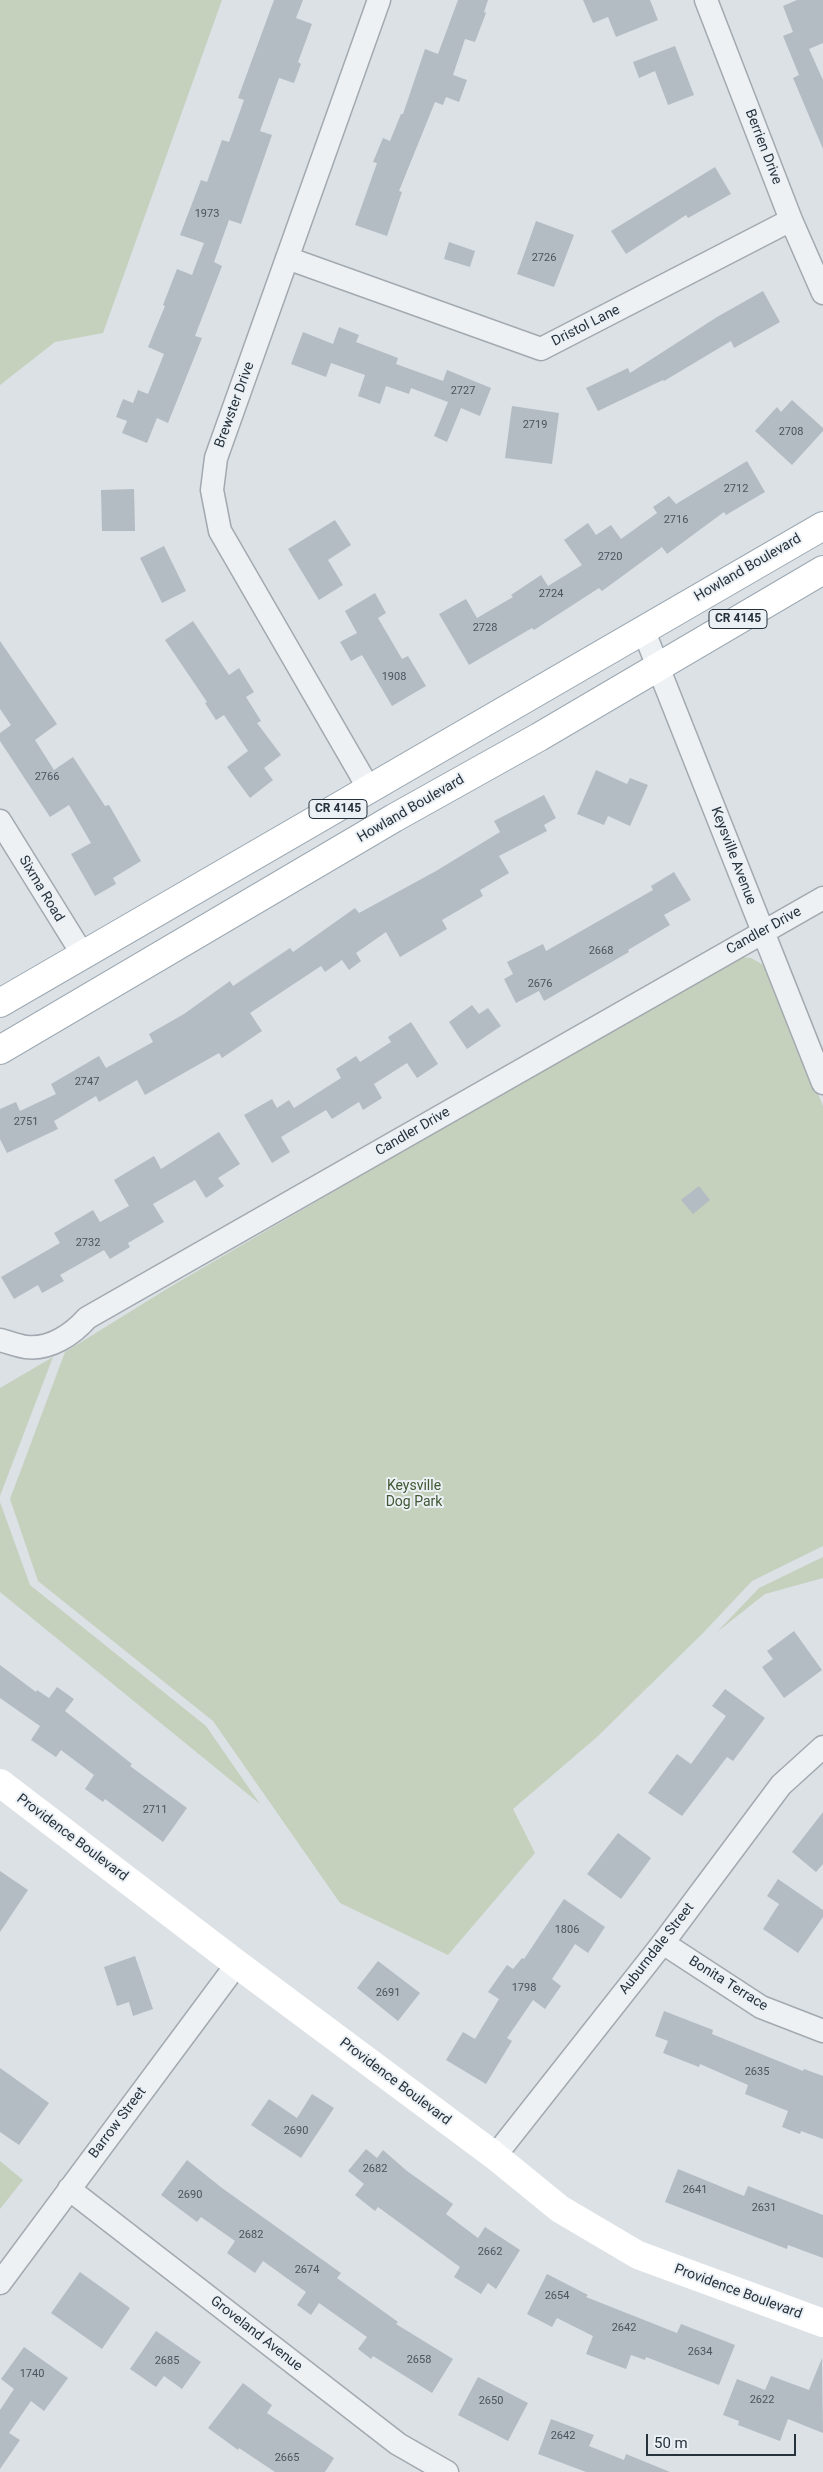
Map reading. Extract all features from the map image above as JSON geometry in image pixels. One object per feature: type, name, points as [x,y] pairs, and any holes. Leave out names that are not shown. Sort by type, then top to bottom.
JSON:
[{"type":"main road","name":"Howland Boulevard","points":[[0,1003],[823,526]]},
{"type":"main road","name":"Howland Boulevard","points":[[0,1050],[823,570]]},
{"type":"main road","name":"Providence Boulevard","points":[[0,1783],[237,1964],[495,2156],[560,2208],[638,2254],[823,2324]]},
{"type":"street","name":"Brewster Drive","points":[[368,791],[361,775],[220,532],[212,490],[216,458],[379,0]]},
{"type":"street","name":"Berrien Drive","points":[[706,0],[791,220],[823,293]]},
{"type":"street","name":"Dristol Lane","points":[[287,258],[541,349],[791,220]]},
{"type":"street","name":"Keysville Avenue","points":[[643,629],[823,1083]]},
{"type":"street","name":"Sixma Road","points":[[0,821],[83,955]]},
{"type":"street","name":"Candler Drive","points":[[0,1340],[27,1348],[50,1344],[75,1332],[87,1318],[762,931],[823,898]]},
{"type":"street","name":"Auburndale Street","points":[[495,2156],[663,1943],[781,1785],[823,1747]]},
{"type":"street","name":"Bonita Terrace","points":[[663,1943],[761,2006],[823,2031]]},
{"type":"street","name":"Barrow Street","points":[[0,2283],[237,1964]]},
{"type":"street","name":"Groveland Avenue","points":[[69,2189],[398,2444],[447,2472]]},
{"type":"green space","points":[[0,0],[222,0],[103,333],[55,342],[0,385]]},
{"type":"green space","name":"Keysville Dog Park","points":[[740,957],[751,958],[767,967],[823,1106],[823,1546],[752,1581],[703,1633],[597,1737],[513,1809],[535,1853],[448,1955],[340,1903],[213,1721],[38,1581],[10,1499],[65,1352],[170,1287],[679,990]]},
{"type":"green space","points":[[53,1357],[0,1496],[0,1388]]},
{"type":"green space","points":[[0,1502],[30,1585],[206,1726],[260,1804],[0,1592]]},
{"type":"green space","points":[[823,1557],[823,1578],[765,1594],[717,1632],[759,1588]]},
{"type":"green space","points":[[0,2161],[23,2180],[0,2209]]},
{"type":"building","points":[[274,0],[303,0],[296,18],[312,24],[298,62],[301,64],[294,83],[279,78],[260,131],[272,135],[241,224],[229,220],[214,262],[222,266],[195,336],[202,338],[168,423],[157,418],[147,443],[122,433],[127,421],[116,417],[123,399],[133,403],[138,390],[148,394],[164,354],[148,347],[165,306],[163,305],[177,269],[192,275],[204,243],[180,235],[201,180],[207,182],[222,140],[229,142],[244,100],[238,98]]},
{"type":"building","points":[[458,0],[488,0],[484,12],[486,13],[475,42],[465,39],[453,75],[467,80],[459,102],[446,97],[443,105],[435,102],[399,191],[402,192],[387,236],[355,225],[377,163],[373,162],[383,138],[390,141],[401,114],[403,114],[425,49],[438,54]]},
{"type":"building","points":[[583,0],[650,0],[658,20],[616,37],[608,17],[593,23]]},
{"type":"building","points":[[797,0],[823,0],[823,43],[809,49],[823,80],[823,149],[793,78],[799,75],[783,36],[793,32],[783,6]]},
{"type":"building","points":[[675,46],[694,95],[668,105],[655,71],[639,78],[633,62]]},
{"type":"building","points":[[715,167],[731,194],[688,218],[686,215],[626,254],[611,231]]},
{"type":"building","points":[[536,221],[574,235],[554,287],[517,274]]},
{"type":"building","points":[[449,242],[475,251],[470,267],[444,259]]},
{"type":"building","points":[[763,291],[780,322],[734,348],[731,341],[664,381],[598,411],[586,388],[628,368],[630,373],[717,317]]},
{"type":"building","points":[[339,327],[359,335],[356,342],[398,358],[396,364],[443,381],[447,370],[491,388],[480,416],[461,408],[447,442],[434,436],[448,402],[411,388],[409,394],[386,386],[380,404],[358,396],[365,375],[331,363],[326,377],[291,364],[303,332],[333,344]]},
{"type":"building","points":[[792,400],[823,428],[823,431],[792,465],[755,431],[777,407],[781,412]]},
{"type":"building","points":[[512,406],[559,413],[552,464],[505,458]]},
{"type":"building","points":[[747,461],[765,492],[726,515],[724,512],[667,554],[662,547],[602,591],[599,588],[534,630],[532,628],[469,665],[439,614],[466,599],[477,618],[513,597],[511,595],[541,575],[548,586],[582,565],[564,540],[588,523],[596,535],[611,525],[621,539],[657,513],[653,507],[669,496],[676,504]]},
{"type":"building","points":[[134,489],[135,531],[102,531],[101,490]]},
{"type":"building","points":[[335,520],[351,545],[328,560],[343,585],[319,600],[288,549]]},
{"type":"building","points":[[164,546],[186,591],[162,603],[140,558]]},
{"type":"building","points":[[375,593],[386,613],[378,618],[402,659],[408,656],[426,686],[392,706],[362,655],[351,661],[340,642],[357,633],[345,611]]},
{"type":"building","points":[[193,621],[229,675],[239,668],[254,692],[246,697],[261,721],[257,723],[281,755],[264,768],[273,780],[250,798],[227,767],[248,751],[224,715],[216,720],[205,703],[207,702],[165,640]]},
{"type":"building","points":[[0,641],[57,724],[35,740],[54,770],[73,757],[105,806],[109,805],[141,861],[113,878],[116,884],[95,896],[71,854],[91,843],[69,805],[50,817],[0,741],[0,733],[11,725],[0,709]]},
{"type":"building","points":[[596,770],[627,784],[630,778],[648,785],[630,826],[608,816],[604,825],[577,814]]},
{"type":"building","points":[[544,795],[556,818],[544,825],[547,831],[499,856],[509,873],[480,890],[483,896],[442,920],[447,929],[400,957],[386,932],[356,953],[361,961],[349,970],[342,960],[325,972],[321,966],[250,1013],[262,1031],[222,1058],[219,1053],[145,1095],[137,1080],[99,1102],[96,1096],[54,1121],[58,1129],[7,1153],[0,1139],[0,1109],[16,1102],[20,1111],[56,1094],[51,1084],[99,1056],[106,1068],[153,1042],[149,1034],[184,1014],[230,981],[233,986],[290,948],[293,952],[355,908],[359,913],[436,871],[500,832],[494,821]]},
{"type":"building","points":[[674,872],[691,900],[664,915],[670,925],[628,950],[629,952],[544,1001],[539,991],[516,1003],[504,979],[513,974],[507,962],[543,944],[546,951],[653,890],[651,886]]},
{"type":"building","points":[[472,1005],[479,1014],[488,1008],[501,1026],[467,1049],[449,1022]]},
{"type":"building","points":[[411,1022],[438,1064],[417,1078],[407,1063],[374,1084],[382,1098],[363,1110],[359,1102],[332,1119],[326,1110],[281,1137],[290,1152],[272,1163],[244,1115],[272,1099],[277,1108],[289,1100],[294,1108],[341,1078],[336,1069],[356,1056],[360,1062],[391,1042],[388,1037]]},
{"type":"building","points":[[219,1132],[240,1164],[218,1178],[224,1186],[206,1198],[195,1180],[153,1204],[164,1222],[128,1243],[130,1247],[110,1259],[104,1250],[60,1275],[64,1281],[42,1293],[38,1285],[14,1299],[1,1277],[60,1243],[54,1233],[93,1210],[100,1222],[129,1206],[114,1180],[154,1156],[161,1169]]},
{"type":"building","points":[[699,1186],[710,1200],[693,1214],[681,1200]]},
{"type":"building","points":[[794,1631],[822,1670],[784,1698],[762,1667],[773,1659],[767,1651]]},
{"type":"building","points":[[0,1665],[36,1692],[37,1690],[49,1698],[57,1687],[74,1699],[65,1711],[132,1764],[130,1766],[187,1808],[163,1842],[105,1799],[103,1802],[85,1789],[94,1775],[61,1750],[56,1757],[31,1740],[40,1726],[0,1698]]},
{"type":"building","points":[[725,1689],[765,1718],[733,1761],[727,1757],[682,1816],[648,1793],[677,1754],[691,1764],[726,1716],[712,1706]]},
{"type":"building","points":[[823,1812],[823,1864],[816,1872],[792,1852]]},
{"type":"building","points":[[618,1833],[651,1858],[621,1899],[587,1874]]},
{"type":"building","points":[[0,1871],[28,1890],[0,1932]]},
{"type":"building","points":[[778,1879],[823,1910],[823,1917],[798,1953],[763,1929],[779,1904],[767,1896]]},
{"type":"building","points":[[564,1899],[605,1927],[588,1953],[575,1944],[552,1979],[561,1986],[545,2009],[533,2000],[507,2038],[512,2041],[486,2084],[446,2060],[463,2032],[475,2039],[499,1999],[488,1992],[507,1965],[513,1969],[522,1958],[524,1959]]},
{"type":"building","points":[[135,1956],[153,2009],[133,2016],[129,2002],[117,2006],[104,1967]]},
{"type":"building","points":[[378,1961],[420,1993],[398,2021],[357,1988]]},
{"type":"building","points":[[664,2011],[713,2030],[712,2034],[803,2071],[804,2069],[823,2076],[823,2139],[801,2131],[800,2134],[782,2127],[788,2111],[745,2094],[748,2085],[700,2064],[699,2067],[663,2053],[668,2041],[655,2036]]},
{"type":"building","points":[[0,2068],[49,2103],[19,2145],[0,2132]]},
{"type":"building","points":[[312,2094],[334,2108],[301,2158],[251,2125],[269,2099],[297,2118]]},
{"type":"building","points":[[366,2149],[377,2158],[383,2150],[407,2171],[453,2204],[446,2214],[478,2238],[485,2227],[520,2250],[496,2289],[488,2283],[481,2294],[454,2277],[460,2267],[378,2207],[375,2211],[355,2195],[364,2184],[348,2171]]},
{"type":"building","points":[[187,2160],[222,2188],[341,2273],[337,2278],[398,2322],[396,2324],[453,2359],[432,2393],[373,2356],[371,2359],[358,2349],[367,2337],[319,2303],[311,2315],[297,2305],[306,2292],[263,2261],[255,2273],[227,2253],[235,2241],[201,2217],[197,2222],[161,2195]]},
{"type":"building","points":[[678,2169],[744,2196],[748,2186],[823,2215],[823,2258],[788,2245],[787,2249],[665,2202]]},
{"type":"building","points":[[80,2272],[130,2308],[102,2349],[51,2313]]},
{"type":"building","points":[[547,2274],[588,2295],[586,2297],[677,2333],[681,2324],[735,2345],[719,2385],[646,2357],[645,2360],[631,2355],[626,2369],[586,2354],[593,2336],[557,2318],[552,2327],[527,2314]]},
{"type":"building","points":[[156,2331],[201,2362],[182,2389],[164,2376],[156,2387],[130,2369]]},
{"type":"building","points":[[24,2347],[68,2378],[44,2411],[31,2401],[9,2433],[20,2440],[0,2469],[0,2410],[14,2389],[1,2379]]},
{"type":"building","points":[[822,2358],[823,2433],[788,2419],[780,2441],[738,2425],[739,2421],[723,2415],[737,2379],[765,2390],[771,2376],[809,2390]]},
{"type":"building","points":[[478,2377],[528,2403],[508,2441],[458,2415]]},
{"type":"building","points":[[243,2383],[272,2405],[267,2413],[334,2458],[325,2472],[275,2472],[239,2448],[238,2450],[208,2428]]},
{"type":"building","points":[[551,2419],[594,2435],[589,2446],[624,2460],[626,2454],[670,2472],[586,2472],[538,2454]]}]
